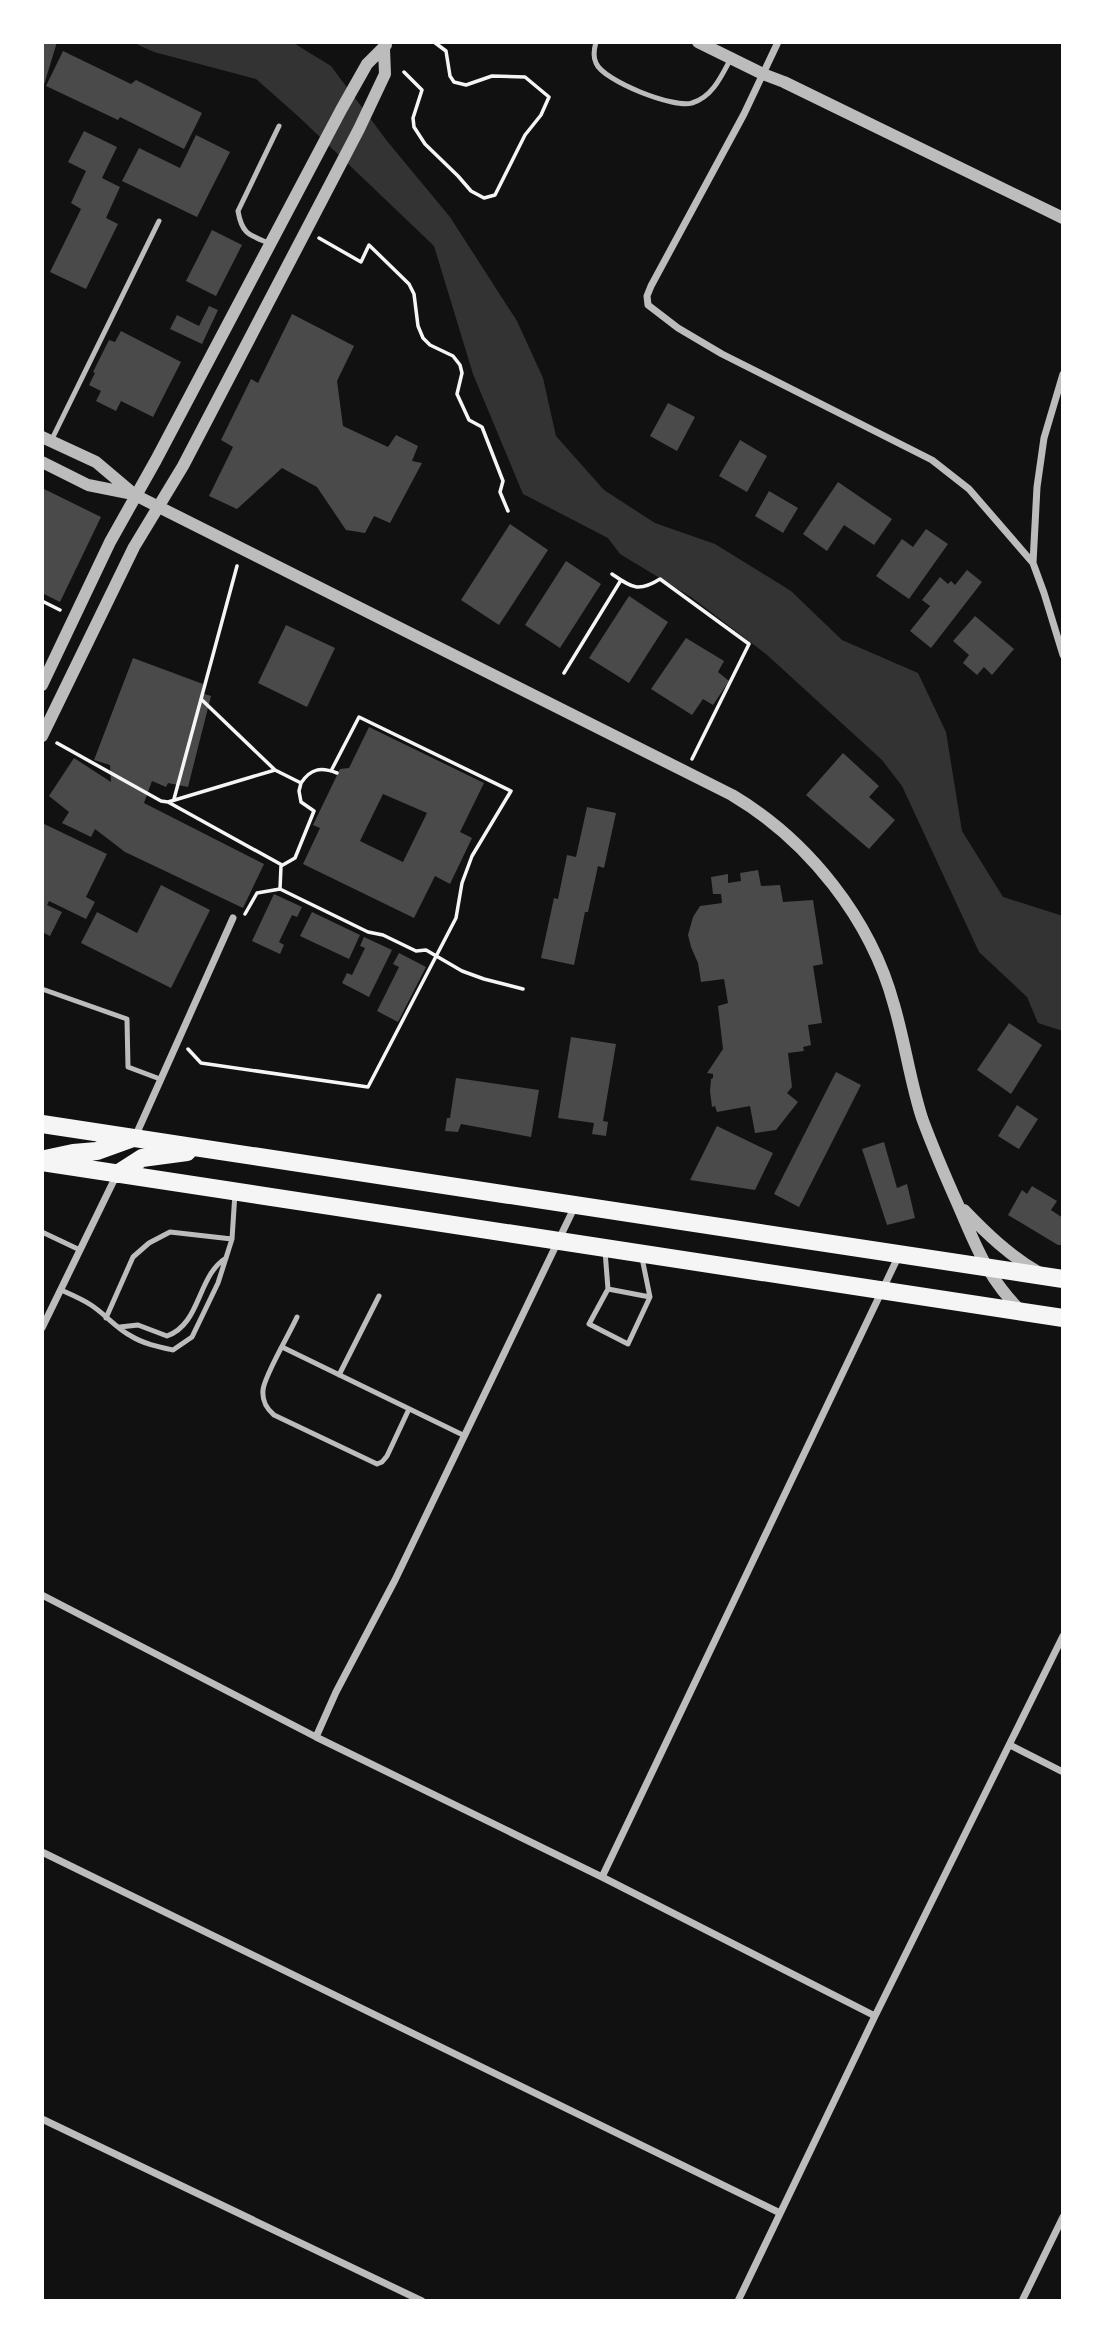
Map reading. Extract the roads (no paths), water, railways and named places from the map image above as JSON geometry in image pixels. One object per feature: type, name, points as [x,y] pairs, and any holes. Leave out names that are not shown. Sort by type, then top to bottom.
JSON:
[{"type":"main road","points":[[42,1124],[1055,1278]]},
{"type":"main road","points":[[42,1161],[73,1153],[97,1151],[134,1137]]},
{"type":"main road","points":[[117,1174],[142,1158],[208,1149]]},
{"type":"main road","points":[[42,1161],[1063,1318]]},
{"type":"street","points":[[698,42],[1062,214]]},
{"type":"street","points":[[778,42],[744,114],[651,286],[647,296],[648,305],[678,328],[722,354],[932,460],[969,489],[1033,563],[1063,655]]},
{"type":"street","points":[[42,685],[135,495],[367,64],[385,45]]},
{"type":"street","points":[[42,736],[105,604],[183,466],[385,74],[385,45]]},
{"type":"street","points":[[1033,563],[1037,487],[1042,451],[1063,374]]},
{"type":"street","points":[[47,439],[96,462],[135,495]]},
{"type":"street","points":[[42,462],[88,485],[135,495],[158,506],[732,795],[795,843],[842,897],[880,966],[894,1003],[923,1118],[957,1202],[986,1268],[1003,1293],[1021,1311]]},
{"type":"street","points":[[134,1137],[233,918]]},
{"type":"street","points":[[42,1328],[117,1174]]},
{"type":"street","points":[[957,1202],[987,1234],[1011,1254],[1055,1278]]},
{"type":"street","points":[[316,1737],[576,1205]]},
{"type":"street","points":[[603,1877],[900,1254]]},
{"type":"street","points":[[42,1595],[316,1737],[603,1877],[875,2016]]},
{"type":"street","points":[[738,2301],[1063,1636]]},
{"type":"street","points":[[1010,1745],[1063,1772]]},
{"type":"street","points":[[42,1852],[780,2213]]},
{"type":"street","points":[[42,2119],[422,2301]]},
{"type":"street","points":[[1022,2301],[1063,2217]]},
{"type":"lane","points":[[596,42],[596,65],[604,73],[637,91],[673,103],[690,104],[706,97],[731,59]]},
{"type":"lane","points":[[271,244],[246,233],[241,226],[238,211],[279,126]]},
{"type":"lane","points":[[47,439],[159,221]]},
{"type":"lane","points":[[42,989],[127,1018],[128,1066],[160,1079]]},
{"type":"lane","points":[[61,1290],[91,1305],[129,1336],[153,1346],[173,1350],[185,1344],[192,1337],[227,1258],[232,1239],[235,1192]]},
{"type":"lane","points":[[106,1318],[133,1257],[149,1243],[170,1231],[232,1239]]},
{"type":"lane","points":[[42,1232],[80,1250]]},
{"type":"lane","points":[[605,1248],[608,1289],[589,1324],[628,1345],[650,1297],[641,1253]]},
{"type":"lane","points":[[120,1327],[138,1325],[167,1336],[177,1333],[200,1297],[211,1270],[227,1258]]},
{"type":"lane","points":[[608,1289],[650,1297]]},
{"type":"lane","points":[[339,1375],[379,1296]]},
{"type":"lane","points":[[297,1317],[263,1386],[262,1394],[267,1409],[283,1420],[377,1464],[387,1456],[409,1409]]},
{"type":"lane","points":[[282,1347],[465,1436]]}]
